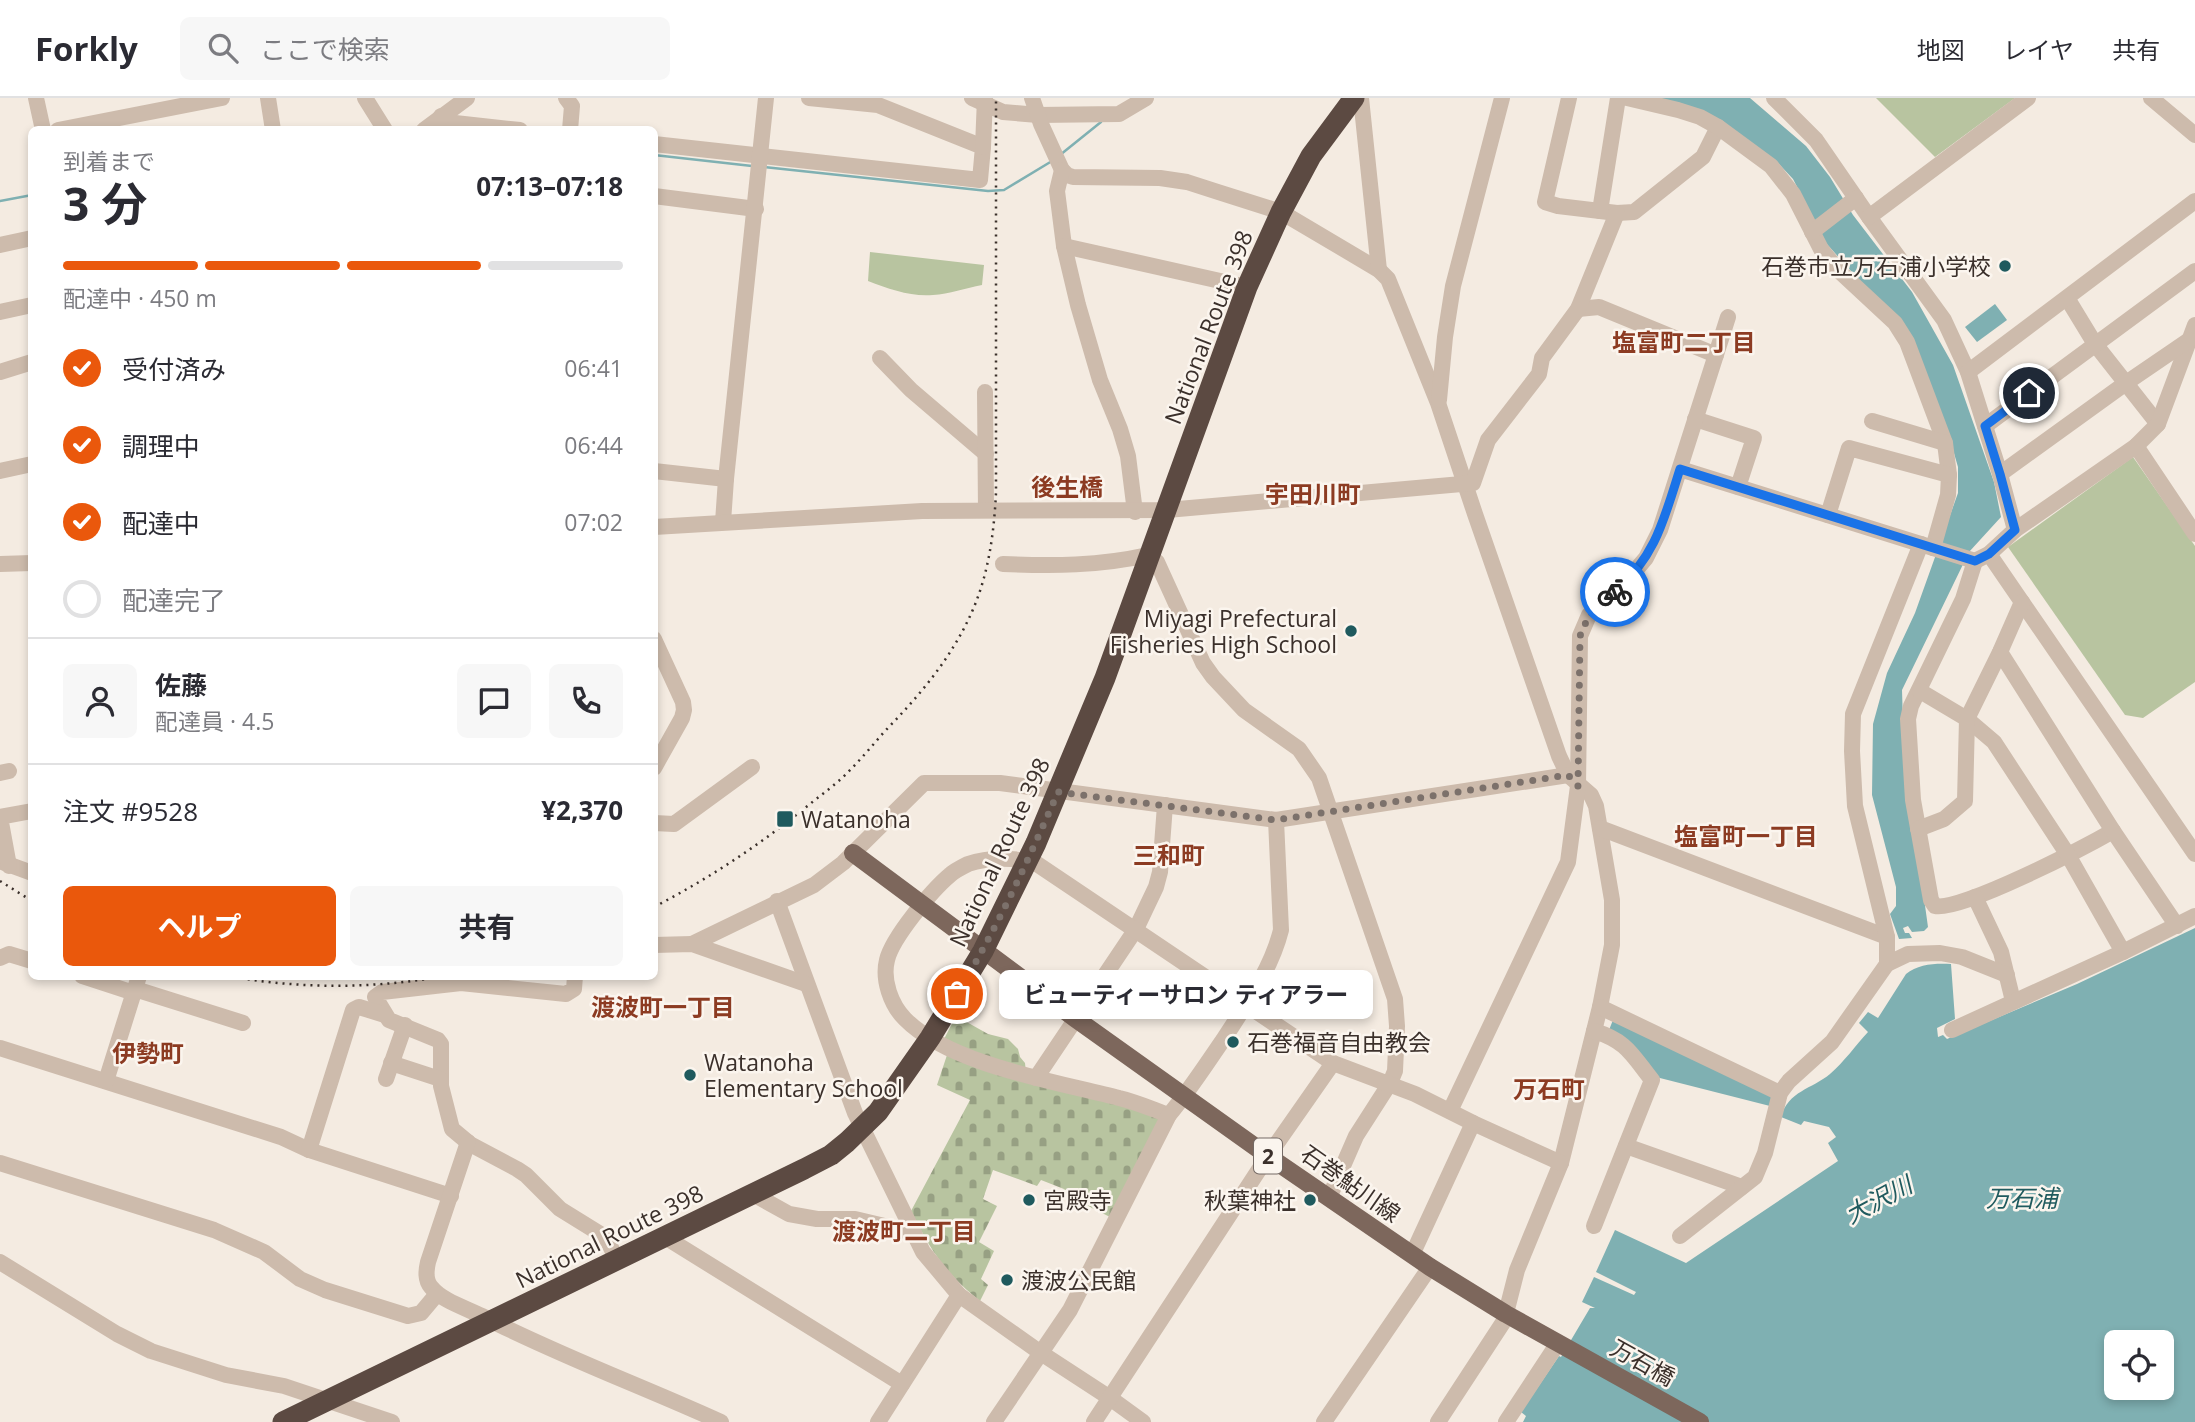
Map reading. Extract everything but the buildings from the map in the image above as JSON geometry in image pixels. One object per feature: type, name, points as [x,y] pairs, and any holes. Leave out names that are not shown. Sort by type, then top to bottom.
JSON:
[{"type":"highway","name":"National Route 398","points":[[283,1422],[831,1155],[863,1129],[893,1093],[983,951],[1028,861],[1105,678],[1247,287],[1311,156],[1354,98]]},
{"type":"main road","name":"石巻鮎川線","points":[[853,853],[1076,1019],[1268,1156],[1430,1267],[1561,1344]]},
{"type":"main road","name":"万石橋","points":[[1561,1344],[1700,1422]]},
{"type":"street","points":[[36,98],[42,126]]},
{"type":"street","points":[[78,126],[222,98]]},
{"type":"street","points":[[268,98],[273,126]]},
{"type":"street","points":[[365,98],[382,126]]},
{"type":"street","points":[[429,126],[467,98]]},
{"type":"street","points":[[723,522],[766,98]]},
{"type":"street","points":[[809,98],[878,105],[983,146]]},
{"type":"street","points":[[1032,98],[1059,163],[1067,175],[1160,178],[1187,182],[1282,212],[1379,270],[1388,279],[1438,403],[1559,756],[1573,780],[1591,795],[1594,801],[1612,900],[1613,930],[1600,1007],[1561,1163],[1517,1270],[1504,1321],[1438,1422]]},
{"type":"street","points":[[981,100],[1003,112],[1038,115],[1119,114],[1146,98]]},
{"type":"street","points":[[1361,98],[1379,270]]},
{"type":"street","points":[[1438,403],[1453,286],[1502,98]]},
{"type":"street","points":[[1569,98],[1545,202],[1558,206],[1617,213],[1634,212],[1703,158],[1718,127]]},
{"type":"street","points":[[1600,211],[1618,98]]},
{"type":"street","points":[[1628,98],[1700,117],[1718,127],[1770,166],[1793,194],[1821,249],[1838,270],[1895,323],[1907,342],[1945,443],[1950,475],[1948,495],[1931,547],[1853,714],[1855,806],[1887,937],[1887,964]]},
{"type":"street","points":[[1774,98],[1816,140],[1944,320],[1968,372],[2015,530]]},
{"type":"street","points":[[1869,217],[2028,98]]},
{"type":"street","points":[[2151,98],[2195,135]]},
{"type":"street","points":[[658,144],[981,180],[981,100]]},
{"type":"street","points":[[571,126],[574,101]]},
{"type":"street","points":[[441,116],[455,123],[483,126]]},
{"type":"street","points":[[1059,163],[1057,191],[1064,246],[1100,380],[1128,456],[1135,512]]},
{"type":"street","points":[[658,197],[756,209]]},
{"type":"street","points":[[1812,232],[1856,198]]},
{"type":"street","points":[[1968,372],[2195,201]]},
{"type":"street","points":[[658,527],[922,511],[1135,512],[1473,483],[1488,440],[1539,374],[1542,358],[1578,309],[1617,213]]},
{"type":"street","points":[[0,245],[28,239]]},
{"type":"street","points":[[1064,246],[1247,287]]},
{"type":"street","points":[[1985,426],[2195,271]]},
{"type":"street","points":[[2067,298],[2095,344],[2158,424]]},
{"type":"street","points":[[0,312],[28,306]]},
{"type":"street","points":[[1578,309],[1599,307],[1716,355]]},
{"type":"street","points":[[1450,1111],[1565,871],[1573,780],[1580,636],[1589,615],[1624,584],[1646,558],[1660,530],[1728,317]]},
{"type":"street","points":[[2000,474],[2192,333]]},
{"type":"street","points":[[2113,831],[2068,855],[1975,897],[1941,908],[1935,906],[1931,900],[1913,800],[1908,719],[1911,706],[1963,599],[1977,558],[2151,433],[2158,424],[2192,333]]},
{"type":"street","points":[[880,358],[911,390],[986,454]]},
{"type":"street","points":[[0,372],[28,363]]},
{"type":"street","points":[[985,392],[986,510]]},
{"type":"street","points":[[1695,419],[1754,438],[1738,487]]},
{"type":"street","points":[[1872,421],[1945,443]]},
{"type":"street","points":[[2136,446],[2194,531]]},
{"type":"street","points":[[1828,515],[1849,448],[1950,475]]},
{"type":"street","points":[[0,471],[28,465]]},
{"type":"street","points":[[1680,469],[1931,547],[1977,558],[2022,601],[2195,854]]},
{"type":"street","points":[[658,471],[726,479]]},
{"type":"street","points":[[1003,565],[1082,566],[1149,555],[1157,562],[1203,663],[1213,677],[1244,710],[1299,749],[1320,778],[1395,999],[1397,1026],[1395,1071],[1356,1136],[1329,1198]]},
{"type":"street","points":[[0,564],[28,563]]},
{"type":"street","points":[[1918,829],[1944,819],[1965,801],[1967,719],[2022,601]]},
{"type":"street","points":[[658,648],[684,710],[658,760]]},
{"type":"street","points":[[2000,652],[2176,926]]},
{"type":"street","points":[[658,681],[671,677]]},
{"type":"street","points":[[1920,691],[1967,719],[1994,742],[2068,855],[2123,952]]},
{"type":"street","points":[[658,823],[674,824],[752,767]]},
{"type":"street","points":[[692,944],[814,885],[853,853],[924,783],[1000,783],[1276,820],[1573,780]]},
{"type":"street","points":[[1036,1078],[1136,929],[1156,887],[1160,872],[1165,805]]},
{"type":"street","points":[[28,812],[0,817],[5,863],[28,872]]},
{"type":"street","points":[[994,1422],[1070,1310],[1169,1115],[1185,1096],[1246,1005],[1277,948],[1281,930],[1276,820]]},
{"type":"street","points":[[1600,828],[1887,937]]},
{"type":"street","points":[[1169,1115],[1122,1098],[1036,1078],[970,1057],[930,1038],[897,1010],[889,990],[887,959],[896,940],[950,874],[970,864],[991,860],[1028,861],[1037,864],[1333,1063],[1390,1083],[1561,1163]]},
{"type":"street","points":[[1975,897],[2001,952],[2013,1000]]},
{"type":"street","points":[[777,901],[855,1113],[923,1252],[959,1295],[1143,1422]]},
{"type":"street","points":[[1952,1030],[2195,916]]},
{"type":"street","points":[[658,945],[692,944],[806,984]]},
{"type":"street","points":[[1680,1236],[1755,1177],[1780,1093],[1789,1081],[1832,1042],[1887,964],[1908,954],[1940,953],[1962,957],[2007,975]]},
{"type":"street","points":[[0,958],[9,954],[28,960]]},
{"type":"street","points":[[104,980],[136,986],[243,1023]]},
{"type":"street","points":[[575,980],[574,989],[566,994],[461,983],[382,992],[375,997],[389,1020],[438,1040],[441,1044],[440,1079],[452,1129],[468,1142],[517,1169],[560,1209],[602,1235],[608,1241],[617,1261]]},
{"type":"street","points":[[106,1081],[136,986]]},
{"type":"street","points":[[309,1150],[353,1010],[359,1007],[385,1015]]},
{"type":"street","points":[[1600,1007],[1780,1093]]},
{"type":"street","points":[[386,1079],[405,1025]]},
{"type":"street","points":[[1594,1031],[1613,1037],[1625,1046],[1652,1080],[1594,1226]]},
{"type":"street","points":[[0,1048],[281,1137],[309,1150],[451,1196]]},
{"type":"street","points":[[391,1063],[440,1079]]},
{"type":"street","points":[[1094,1422],[1268,1156],[1333,1063]]},
{"type":"street","points":[[1412,1255],[1473,1123]]},
{"type":"street","points":[[468,1142],[426,1271],[429,1285],[437,1294],[574,1360],[722,1422]]},
{"type":"street","points":[[1626,1146],[1742,1187]]},
{"type":"street","points":[[0,1163],[214,1230],[264,1252],[300,1279],[408,1317],[421,1313],[437,1294]]},
{"type":"street","points":[[753,1195],[789,1214],[817,1219],[855,1219],[914,1233]]},
{"type":"street","points":[[665,1237],[902,1384]]},
{"type":"street","points":[[0,1262],[117,1334],[151,1351],[226,1375],[284,1386],[392,1422]]},
{"type":"street","points":[[1324,1422],[1430,1267]]},
{"type":"street","points":[[878,1422],[959,1295]]},
{"type":"street","points":[[1507,1422],[1561,1344]]},
{"type":"green space","points":[[1876,98],[2015,98],[1935,157]]},
{"type":"green space","points":[[870,252],[984,265],[982,285],[933,295],[908,294],[868,281]]},
{"type":"green space","points":[[2133,457],[2195,546],[2195,682],[2143,718],[2125,715],[2008,547]]},
{"type":"green space","points":[[956,1016],[988,1034],[1008,1039],[1018,1049],[1025,1063],[1026,1073],[943,1041]]},
{"type":"green space","points":[[948,1052],[1163,1116],[1112,1218],[1062,1193],[1064,1189],[1041,1180],[1037,1186],[993,1170],[983,1199],[997,1206],[979,1242],[994,1251],[981,1279],[988,1285],[980,1301],[957,1281],[940,1260],[911,1211],[970,1100],[937,1085]]},
{"type":"water","points":[[1659,98],[1750,98],[1806,146],[1830,177],[1853,215],[1912,292],[1953,365],[1994,482],[2001,517],[1969,552],[1902,690],[1904,755],[1928,927],[1924,931],[1912,932],[1908,926],[1903,928],[1912,938],[1899,939],[1890,914],[1896,906],[1896,887],[1872,795],[1873,724],[1887,673],[1915,613],[1958,493],[1958,467],[1949,436],[1910,337],[1817,233],[1793,179],[1776,161]]},
{"type":"water","points":[[1995,304],[2007,320],[1977,342],[1965,327]]},
{"type":"water","name":"万石浦","points":[[2195,928],[2195,1422],[1523,1422],[1526,1416],[1521,1412],[1559,1356],[1561,1357],[1590,1308],[1595,1308],[1582,1302],[1594,1277],[1634,1295],[1636,1292],[1596,1272],[1615,1230],[1686,1263],[1838,1161],[1828,1143],[1836,1137],[1829,1127],[1804,1121],[1801,1125],[1781,1117],[1784,1108],[1801,1091],[1830,1074],[1845,1059],[1868,1032],[1859,1023],[1868,1012],[1878,1018],[1906,974],[1916,968],[1951,964],[1955,1019],[1937,1028],[1938,1037],[1943,1035],[1947,1039],[2077,984]]},
{"type":"water","points":[[1613,1020],[1774,1094],[1770,1106],[1656,1077],[1609,1030]]},
{"type":"waterway","points":[[1060,155],[1101,122]]},
{"type":"waterway","points":[[658,155],[752,166]]},
{"type":"waterway","points":[[764,167],[988,191],[1004,190],[1052,161]]},
{"type":"waterway","points":[[0,201],[28,196]]},
{"type":"railway","points":[[658,905],[751,849],[842,778],[936,673],[957,641],[974,607],[990,551],[996,493],[996,98]]},
{"type":"railway","points":[[0,881],[28,898]]},
{"type":"railway","points":[[254,980],[336,986],[418,980]]},
{"type":"way so far","points":[[957,994],[983,951],[1058,792],[1276,820],[1568,775],[1578,786],[1580,636],[1589,615],[1615,592]]},
{"type":"place","name":"石巻市立万石浦小学校","points":[[2005,266]]},
{"type":"place","name":"Miyagi Prefectural Fisheries High School","points":[[1351,631]]},
{"type":"place","name":"Watanoha","points":[[785,819]]},
{"type":"place","name":"ビューティーサロン ティアラー","points":[[957,994]]},
{"type":"place","name":"石巻福音自由教会","points":[[1233,1042]]},
{"type":"place","name":"Watanoha Elementary School","points":[[690,1075]]},
{"type":"place","name":"宮殿寺","points":[[1029,1200]]},
{"type":"place","name":"秋葉神社","points":[[1310,1200]]},
{"type":"place","name":"渡波公民館","points":[[1007,1280]]},
{"type":"district","name":"塩富町二丁目","points":[[1684,341]]},
{"type":"district","name":"後生橋","points":[[1067,486]]},
{"type":"district","name":"宇田川町","points":[[1313,493]]},
{"type":"district","name":"塩富町一丁目","points":[[1746,835]]},
{"type":"district","name":"三和町","points":[[1169,854]]},
{"type":"district","name":"渡波町一丁目","points":[[663,1006]]},
{"type":"district","name":"伊勢町","points":[[148,1052]]},
{"type":"district","name":"万石町","points":[[1549,1088]]},
{"type":"district","name":"渡波町二丁目","points":[[904,1230]]},
{"type":"route","points":[[1615,592],[1646,558],[1660,530],[1680,469],[1975,561],[1989,554],[2015,530],[1985,426],[2029,393]]},
{"type":"water label","name":"大沢川","points":[[1878,1199]]}]
